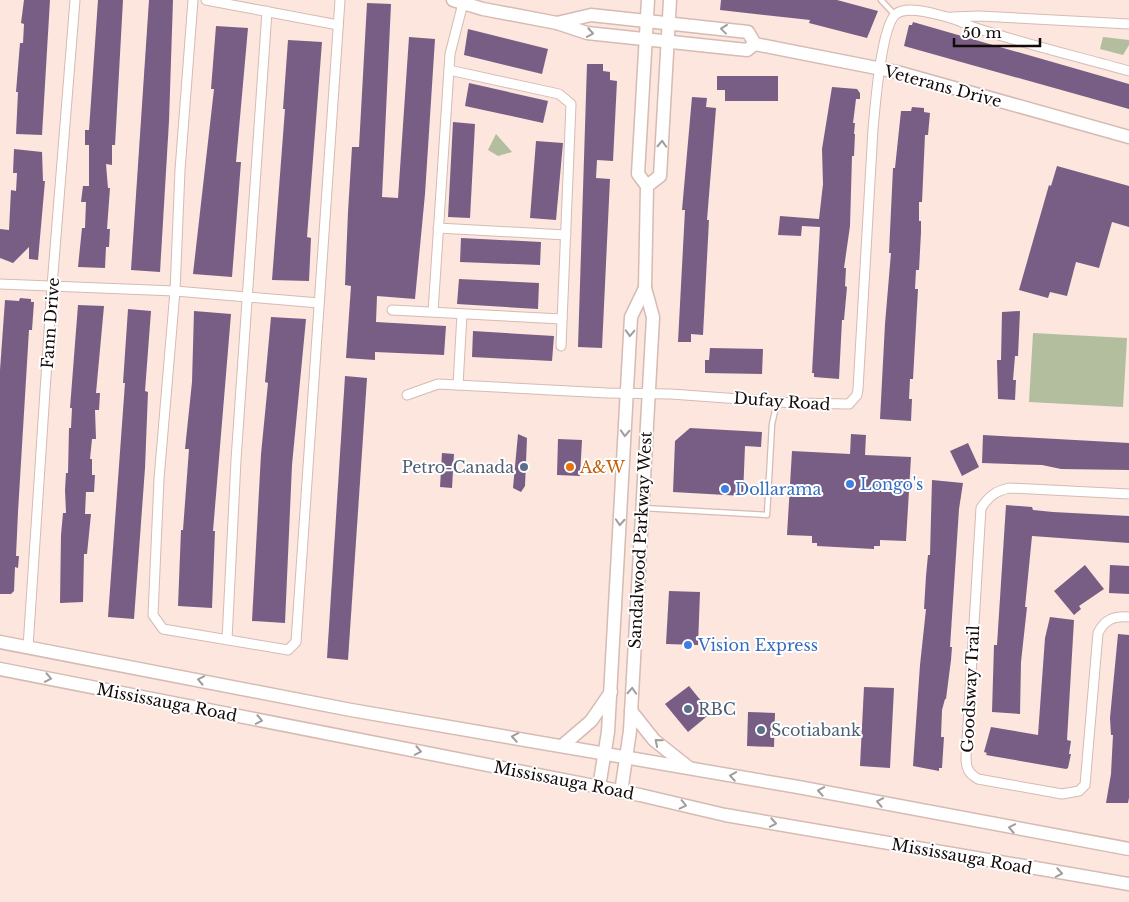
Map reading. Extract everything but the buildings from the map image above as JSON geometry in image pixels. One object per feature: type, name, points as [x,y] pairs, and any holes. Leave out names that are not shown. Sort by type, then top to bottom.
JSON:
[{"type":"main road","name":"Sandalwood Parkway West","points":[[622,792],[631,710],[653,317],[645,288],[646,186],[638,174],[648,0]]},
{"type":"main road","points":[[646,186],[660,176],[670,0]]},
{"type":"main road","name":"Veterans Drive","points":[[460,1],[557,22],[586,33],[747,50],[755,44],[880,68],[1129,137]]},
{"type":"main road","name":"Veterans Drive","points":[[557,22],[590,15],[668,22],[748,32],[755,44]]},
{"type":"main road","name":"Sandalwood Parkway West","points":[[599,787],[605,753],[611,692],[631,317],[645,288]]},
{"type":"main road","name":"Mississauga Road","points":[[0,642],[351,710],[563,745],[1129,849]]},
{"type":"main road","name":"Mississauga Road","points":[[0,669],[599,787],[725,815],[1129,884]]},
{"type":"main road","points":[[563,745],[591,721],[611,692]]},
{"type":"main road","points":[[631,710],[654,740],[690,769]]},
{"type":"street","name":"Fann Drive","points":[[28,647],[52,286],[75,0]]},
{"type":"street","points":[[193,0],[180,170],[176,291],[159,479],[153,615],[163,629],[288,650],[296,642],[340,0]]},
{"type":"street","points":[[206,0],[338,25]]},
{"type":"street","points":[[433,312],[450,54],[460,1]]},
{"type":"street","points":[[880,68],[888,31],[895,15],[910,11],[950,17],[979,16],[1129,24]]},
{"type":"street","points":[[227,640],[247,298],[267,12]]},
{"type":"street","points":[[950,17],[977,29],[1129,71]]},
{"type":"street","name":"Dufay Road","points":[[407,394],[438,384],[648,393],[842,406],[849,404],[857,396],[873,128],[880,68]]},
{"type":"street","points":[[449,70],[559,94],[571,104],[561,346]]},
{"type":"street","points":[[438,228],[566,235]]},
{"type":"street","points":[[0,284],[176,291],[319,303]]},
{"type":"street","points":[[392,310],[562,319]]},
{"type":"street","points":[[458,385],[462,314]]},
{"type":"street","name":"Goodsway Trail","points":[[1129,494],[1009,488],[998,491],[988,498],[981,508],[966,757],[966,768],[971,775],[978,779],[1062,794],[1079,791],[1085,785],[1098,633],[1106,622],[1112,618],[1129,617]]},
{"type":"lane","points":[[881,0],[895,15]]},
{"type":"lane","points":[[642,508],[767,515],[772,424],[777,402]]},
{"type":"green space","points":[[1103,37],[1129,40],[1129,45],[1123,55],[1100,49]]},
{"type":"green space","points":[[496,134],[512,152],[498,156],[488,150]]},
{"type":"green space","points":[[1033,333],[1127,338],[1123,407],[1029,402]]},
{"type":"place","name":"Petro-Canada","points":[[524,467]]},
{"type":"place","name":"A&W","points":[[570,467]]},
{"type":"place","name":"Longo's","points":[[850,484]]},
{"type":"place","name":"Dollarama","points":[[725,489]]},
{"type":"place","name":"Vision Express","points":[[688,645]]},
{"type":"place","name":"RBC","points":[[688,709]]},
{"type":"place","name":"Scotiabank","points":[[761,730]]}]
